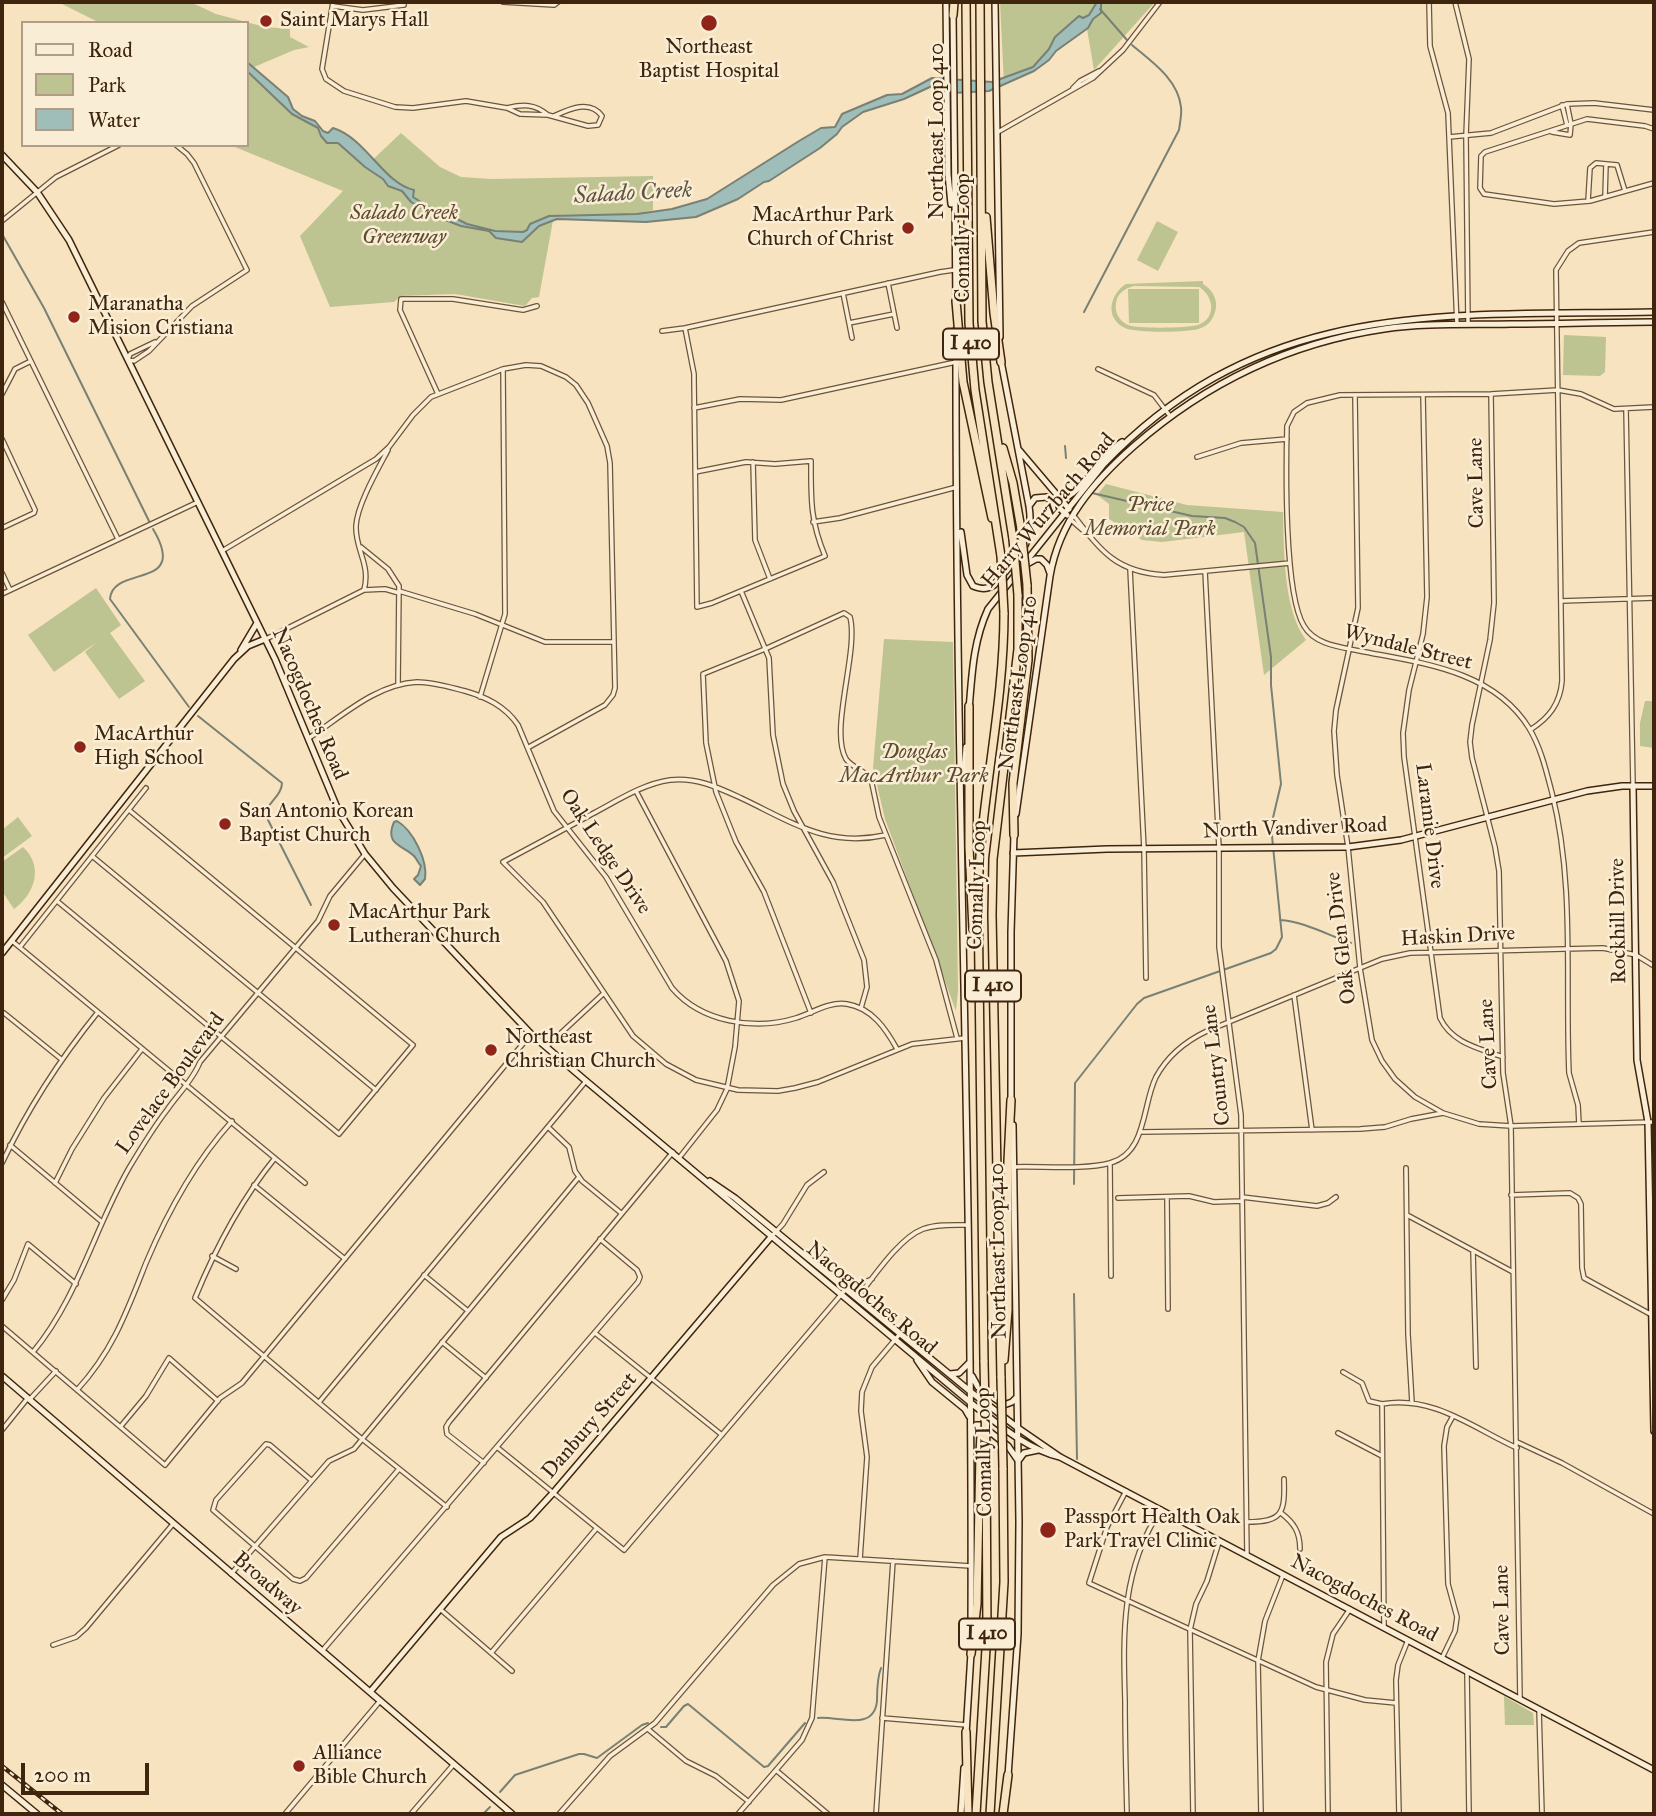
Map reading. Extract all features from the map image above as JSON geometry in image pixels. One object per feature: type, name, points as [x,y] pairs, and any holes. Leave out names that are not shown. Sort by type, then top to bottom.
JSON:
[{"type":"highway","points":[[953,2],[953,15]]},
{"type":"highway","name":"Connally Loop","points":[[966,2],[967,226],[971,345],[1001,556],[1004,613],[1000,692],[979,856],[978,993],[987,1632],[976,1814]]},
{"type":"highway","name":"Connally Loop","points":[[980,2],[982,321],[993,414],[1013,539],[1018,595],[1018,649],[993,859],[1004,1582],[990,1814]]},
{"type":"highway","points":[[982,182],[1001,362]]},
{"type":"highway","points":[[956,301],[960,363],[1001,556]]},
{"type":"highway","points":[[993,414],[1013,483],[1027,585],[1027,689],[1013,783],[1014,835]]},
{"type":"highway","points":[[969,706],[970,859],[978,993]]},
{"type":"highway","points":[[1001,1378],[1009,1310],[1008,1161],[1011,1100]]},
{"type":"highway","points":[[971,1654],[983,1454]]},
{"type":"highway","points":[[966,1729],[968,1814]]},
{"type":"highway","points":[[1005,1814],[1009,1775]]},
{"type":"main road","points":[[946,2],[948,174],[954,225]]},
{"type":"main road","points":[[957,508],[967,575],[973,586],[988,589],[1030,539],[1029,506],[1001,362],[995,3]]},
{"type":"main road","name":"Northeast Loop 410","points":[[953,15],[960,818],[971,1392],[971,1654],[961,1814]]},
{"type":"main road","name":"Nacogdoches Road","points":[[2,155],[37,192],[69,240],[265,639],[338,810],[365,854],[393,888],[531,1034],[704,1178],[713,1189],[773,1234],[897,1337],[1017,1428],[1060,1457],[1654,1770]]},
{"type":"main road","name":"Harry Wurzbach Road","points":[[960,818],[974,650],[988,609],[1021,567],[1105,472],[1170,416],[1203,393],[1238,374],[1318,340],[1382,322],[1457,314],[1654,312]]},
{"type":"main road","name":"Harry Wurzbach Road","points":[[1069,513],[1104,464],[1165,409],[1234,367],[1280,347],[1399,328],[1654,322]]},
{"type":"main road","points":[[1062,498],[1071,496],[1107,454],[1131,437]]},
{"type":"main road","points":[[1017,448],[1062,498],[1069,513]]},
{"type":"main road","points":[[1029,506],[1035,498],[1047,497],[1069,513]]},
{"type":"main road","name":"Northeast Loop 410","points":[[1009,1775],[1018,1634],[1018,1461],[1011,1100],[1013,853],[1050,576],[1056,547],[1069,513]]},
{"type":"main road","points":[[1021,567],[1041,559],[1047,565],[1050,576]]},
{"type":"main road","points":[[2,953],[240,652],[257,624]]},
{"type":"main road","points":[[240,652],[265,639]]},
{"type":"main road","name":"Rockhill Drive","points":[[1633,786],[1637,1060],[1651,1122],[1654,1431]]},
{"type":"main road","name":"North Vandiver Road","points":[[1013,853],[1348,847],[1385,844],[1587,791],[1654,786]]},
{"type":"main road","name":"Danbury Street","points":[[370,1692],[501,1536],[530,1518],[553,1493],[773,1234]]},
{"type":"main road","name":"Nacogdoches Road","points":[[843,1292],[856,1299],[915,1357],[971,1404],[1017,1438],[1060,1457]]},
{"type":"main road","points":[[915,1357],[932,1382],[965,1409],[970,1419]]},
{"type":"main road","points":[[947,1373],[959,1373],[970,1362]]},
{"type":"main road","points":[[970,1370],[978,1387],[1004,1405],[1013,1402],[1017,1397]]},
{"type":"main road","name":"Broadway","points":[[2,1376],[512,1814]]},
{"type":"main road","points":[[970,1436],[974,1427],[981,1425],[1009,1446],[1018,1461],[1026,1452],[1039,1450]]},
{"type":"main road","points":[[2,1785],[37,1814]]},
{"type":"street","points":[[503,2],[554,5],[558,2]]},
{"type":"street","points":[[998,132],[1072,89],[1082,86],[1101,71],[1123,50],[1160,2]]},
{"type":"street","points":[[1429,2],[1430,46],[1445,99],[1449,137],[1457,325]]},
{"type":"street","points":[[1455,2],[1469,59],[1465,136],[1468,325]]},
{"type":"street","points":[[404,4],[363,10],[332,4],[323,64],[324,75],[333,85],[357,97],[407,109],[467,101],[507,108],[520,114],[551,115],[579,107],[595,109],[602,116],[598,125],[588,126],[551,115],[526,104],[507,108]]},
{"type":"street","points":[[1449,137],[1491,133],[1564,105],[1594,103],[1654,110]]},
{"type":"street","points":[[1550,132],[1569,136],[1572,131],[1564,105]]},
{"type":"street","points":[[1654,130],[1645,126],[1587,119],[1485,152],[1480,158],[1480,188],[1484,194],[1554,204],[1588,201],[1654,183]]},
{"type":"street","points":[[2,221],[55,177],[115,147]]},
{"type":"street","points":[[128,360],[135,360],[160,339],[192,306],[247,270],[194,163],[178,147]]},
{"type":"street","points":[[1588,201],[1590,168],[1596,163],[1617,165],[1625,191]]},
{"type":"street","points":[[1605,197],[1606,164]]},
{"type":"street","points":[[1530,730],[1549,715],[1560,696],[1562,681],[1556,270],[1575,245],[1591,240],[1654,232]]},
{"type":"street","points":[[662,331],[955,270]]},
{"type":"street","points":[[888,283],[897,328]]},
{"type":"street","points":[[843,293],[852,338]]},
{"type":"street","points":[[438,394],[403,317],[400,302],[404,298],[453,299],[523,310],[537,306]]},
{"type":"street","points":[[2,302],[118,539]]},
{"type":"street","points":[[849,323],[894,314]]},
{"type":"street","points":[[1398,320],[1399,328]]},
{"type":"street","points":[[1382,322],[1384,330]]},
{"type":"street","points":[[685,328],[694,367],[694,408],[697,607],[825,556],[813,522],[811,461],[739,463],[695,472]]},
{"type":"street","points":[[2,394],[15,369],[30,361]]},
{"type":"street","points":[[694,408],[740,399],[781,400],[956,362]]},
{"type":"street","points":[[222,551],[370,463],[389,447],[420,408],[438,394],[503,369],[533,364],[549,368],[566,377],[580,390],[588,403],[609,455],[615,688],[609,702],[597,711],[529,747]]},
{"type":"street","points":[[1234,367],[1238,374]]},
{"type":"street","points":[[480,696],[504,625],[503,369]]},
{"type":"street","points":[[1098,369],[1154,395],[1170,416]]},
{"type":"street","points":[[1197,457],[1241,443],[1287,439],[1289,421],[1294,412],[1302,405],[1331,396],[1491,394],[1558,390],[1581,394],[1607,408],[1654,407]]},
{"type":"street","name":"Cave Lane","points":[[1491,394],[1494,603],[1490,640],[1470,742],[1499,871],[1503,1081],[1511,1126],[1520,1699]]},
{"type":"street","name":"Oak Glen Drive","points":[[1355,395],[1358,608],[1348,648],[1334,732],[1336,775],[1348,847],[1369,1028],[1382,1060],[1395,1079],[1415,1097],[1443,1113]]},
{"type":"street","name":"Laramie Drive","points":[[1423,395],[1427,597],[1423,634],[1415,662],[1403,733],[1414,837],[1438,1010],[1443,1026],[1463,1042],[1503,1057]]},
{"type":"street","name":"Rockhill Drive","points":[[1626,409],[1633,786]]},
{"type":"street","points":[[2,439],[35,510],[34,513],[2,528]]},
{"type":"street","name":"Wyndale Street","points":[[1287,439],[1290,563],[1303,625],[1321,641],[1415,662],[1480,683],[1510,705],[1530,730],[1544,762],[1565,862],[1569,1073],[1578,1105],[1579,1124]]},
{"type":"street","points":[[364,590],[367,574],[356,531],[358,517],[389,447]]},
{"type":"street","points":[[753,462],[755,540],[770,579]]},
{"type":"street","points":[[813,522],[840,518],[957,487]]},
{"type":"street","points":[[2,594],[198,502]]},
{"type":"street","points":[[1069,513],[1102,551],[1130,569],[1164,575],[1290,563]]},
{"type":"street","points":[[361,547],[388,569],[399,590],[398,685]]},
{"type":"street","points":[[1130,569],[1144,849],[1146,978]]},
{"type":"street","name":"Country Lane","points":[[1205,571],[1219,848],[1221,963],[1241,1131],[1247,1555]]},
{"type":"street","points":[[2,573],[10,590]]},
{"type":"street","points":[[265,639],[364,590],[386,589],[399,590],[504,625],[545,642],[614,642]]},
{"type":"street","points":[[741,590],[770,665],[772,728],[783,784],[834,882],[864,960],[867,987],[860,1008],[880,1022],[897,1049]]},
{"type":"street","points":[[1561,601],[1654,598]]},
{"type":"street","points":[[811,1013],[764,892],[736,842],[714,785],[704,722],[703,674],[844,613],[850,617],[852,632],[843,703],[844,752],[849,762],[871,779],[874,801],[886,835],[936,960],[957,1039]]},
{"type":"street","name":"Oak Ledge Drive","points":[[307,739],[358,704],[398,685],[433,683],[480,696],[500,706],[518,725],[548,800],[606,877],[677,994],[702,1012],[737,1021],[768,1023],[811,1013],[838,1003],[860,1008]]},
{"type":"street","points":[[886,835],[855,840],[842,839],[804,828],[714,785],[673,780],[654,783],[636,791],[503,862],[543,902],[634,1036],[681,1073],[727,1089],[778,1091],[807,1086],[897,1049],[930,1041],[965,1038]]},
{"type":"street","points":[[20,947],[146,788]]},
{"type":"street","points":[[636,791],[729,968],[739,1001],[727,1089],[717,1110],[680,1158]]},
{"type":"street","points":[[57,901],[339,1134],[413,1045],[129,810]]},
{"type":"street","points":[[102,827],[110,833]]},
{"type":"street","name":"Lovelace Boulevard","points":[[33,1352],[58,1318],[119,1186],[147,1137],[193,1078],[200,1062],[318,920],[330,896],[365,854]]},
{"type":"street","points":[[92,856],[376,1090]]},
{"type":"street","points":[[11,940],[305,1182]]},
{"type":"street","name":"Haskin Drive","points":[[1110,1163],[1129,1152],[1140,1132],[1151,1089],[1168,1059],[1192,1039],[1393,956],[1603,948],[1636,955],[1654,966]]},
{"type":"street","points":[[546,1047],[604,993]]},
{"type":"street","points":[[1294,995],[1311,1129]]},
{"type":"street","points":[[2,1163],[33,1101],[61,1059],[98,1012]]},
{"type":"street","points":[[4,1013],[61,1059]]},
{"type":"street","points":[[2,1326],[165,1465],[218,1401],[242,1382],[531,1034]]},
{"type":"street","points":[[55,1183],[72,1149],[104,1098],[142,1049]]},
{"type":"street","points":[[320,1401],[586,1081]]},
{"type":"street","points":[[1140,1132],[1381,1128],[1443,1113],[1479,1124],[1511,1126],[1651,1122]]},
{"type":"street","points":[[77,1390],[112,1345],[147,1262],[191,1176],[232,1121]]},
{"type":"street","points":[[548,1126],[569,1147],[579,1177],[621,1213]]},
{"type":"street","points":[[10,1145],[102,1222]]},
{"type":"street","points":[[484,1463],[447,1434],[446,1427],[673,1152]]},
{"type":"street","points":[[275,1158],[233,1217],[212,1256],[195,1298],[447,1507]]},
{"type":"street","points":[[1013,1167],[1110,1163],[1111,1276]]},
{"type":"street","points":[[1406,1168],[1412,1403]]},
{"type":"street","name":"Danbury Street","points":[[773,1234],[787,1218],[807,1185],[824,1172]]},
{"type":"street","points":[[231,1574],[330,1461],[348,1454],[362,1439],[579,1177]]},
{"type":"street","points":[[254,1185],[345,1259]]},
{"type":"street","points":[[1511,1195],[1570,1193],[1578,1198],[1581,1204],[1584,1278],[1652,1315]]},
{"type":"street","points":[[1167,1197],[1168,1309]]},
{"type":"street","points":[[1118,1198],[1196,1197],[1214,1202],[1242,1199],[1317,1206],[1336,1197]]},
{"type":"street","points":[[1407,1215],[1513,1272]]},
{"type":"street","points":[[856,1299],[904,1242],[916,1232],[935,1226],[967,1225]]},
{"type":"street","points":[[322,1651],[595,1334],[640,1277],[637,1270],[600,1239]]},
{"type":"street","points":[[2,1300],[14,1280],[28,1244],[76,1284]]},
{"type":"street","points":[[1473,1250],[1476,1367]]},
{"type":"street","points":[[212,1256],[236,1269]]},
{"type":"street","points":[[424,1275],[468,1311]]},
{"type":"street","points":[[498,1448],[624,1550],[843,1292],[872,1279]]},
{"type":"street","points":[[595,1334],[722,1435]]},
{"type":"street","points":[[860,1559],[867,1457],[861,1411],[862,1392],[872,1367],[897,1337]]},
{"type":"street","points":[[442,1342],[486,1378]]},
{"type":"street","points":[[120,1427],[146,1396],[169,1358],[218,1401]]},
{"type":"street","points":[[2,1430],[55,1371]]},
{"type":"street","points":[[1343,1372],[1362,1383],[1369,1401],[1433,1406],[1517,1448]]},
{"type":"street","points":[[1382,1404],[1384,1627]]},
{"type":"street","points":[[1442,1658],[1457,1624],[1448,1584],[1445,1460],[1445,1437],[1453,1416]]},
{"type":"street","points":[[1338,1433],[1382,1456]]},
{"type":"street","points":[[1516,1441],[1654,1514]]},
{"type":"street","points":[[312,1480],[266,1444],[212,1507],[215,1514],[293,1579],[303,1580],[399,1469]]},
{"type":"street","points":[[1247,1522],[1272,1520],[1281,1513],[1285,1501],[1284,1479]]},
{"type":"street","points":[[1126,1491],[1107,1527],[1089,1583],[1326,1691],[1365,1700],[1396,1703]]},
{"type":"street","points":[[1127,1814],[1124,1647],[1127,1600],[1143,1542],[1161,1510]]},
{"type":"street","points":[[1281,1513],[1297,1531],[1300,1549]]},
{"type":"street","points":[[52,1646],[76,1637],[86,1628],[173,1524]]},
{"type":"street","points":[[491,1653],[596,1528]]},
{"type":"street","points":[[1193,1814],[1190,1630],[1196,1604],[1220,1541]]},
{"type":"street","points":[[738,1814],[802,1740],[814,1710],[825,1557]]},
{"type":"street","points":[[559,1814],[610,1756],[648,1730],[779,1578],[799,1564],[825,1557],[971,1566]]},
{"type":"street","points":[[876,1814],[893,1561]]},
{"type":"street","points":[[1261,1814],[1258,1661],[1265,1621],[1283,1574]]},
{"type":"street","points":[[440,1609],[512,1671]]},
{"type":"street","points":[[1328,1814],[1326,1662],[1330,1643],[1350,1609]]},
{"type":"street","points":[[1399,1814],[1397,1672],[1408,1640]]},
{"type":"street","points":[[1467,1671],[1469,1814]]},
{"type":"street","points":[[285,1814],[380,1701]]},
{"type":"street","points":[[1539,1709],[1542,1814]]},
{"type":"street","points":[[883,1718],[966,1729]]},
{"type":"street","points":[[648,1730],[686,1761],[716,1776],[749,1802]]},
{"type":"street","points":[[411,1814],[454,1764]]},
{"type":"street","points":[[777,1771],[828,1814]]},
{"type":"green space","points":[[58,2],[190,2],[216,14],[242,21],[96,21]]},
{"type":"green space","points":[[1000,2],[1155,2],[1094,70],[1087,29],[1034,71],[1004,84]]},
{"type":"green space","points":[[248,22],[290,29],[290,37],[309,47],[294,50],[248,70]]},
{"type":"green space","name":"Salado Creek Greenway","points":[[248,72],[286,108],[303,121],[311,122],[330,143],[338,143],[365,167],[401,133],[440,167],[461,177],[491,179],[653,176],[653,210],[637,214],[554,215],[539,297],[532,298],[525,306],[455,294],[401,296],[394,302],[330,307],[300,236],[343,191],[235,147],[248,147]]},
{"type":"green space","points":[[1157,221],[1178,232],[1158,271],[1137,260]]},
{"type":"green space","points":[[1203,281],[1214,297],[1215,314],[1207,325],[1195,330],[1151,332],[1125,328],[1114,318],[1112,306],[1116,294],[1126,284]],"holes":[[[1131,287],[1199,287],[1208,296],[1211,312],[1204,322],[1198,325],[1163,328],[1133,326],[1122,322],[1118,316],[1118,296]]]},
{"type":"green space","points":[[1128,289],[1199,289],[1199,323],[1129,323]]},
{"type":"green space","points":[[1564,335],[1606,337],[1605,372],[1600,376],[1563,375]]},
{"type":"green space","name":"Price Memorial Park","points":[[1106,484],[1187,505],[1283,512],[1289,596],[1298,627],[1306,640],[1264,675],[1244,532],[1162,542],[1142,540],[1109,519],[1109,504],[1097,495]]},
{"type":"green space","points":[[96,588],[121,625],[110,633],[145,681],[119,699],[85,652],[97,642],[54,672],[28,635]]},
{"type":"green space","name":"Douglas MacArthur Park","points":[[884,639],[953,642],[958,990],[956,1011],[885,819],[873,768]]},
{"type":"green space","points":[[1645,701],[1654,701],[1654,748],[1640,746],[1640,723]]},
{"type":"green space","points":[[18,817],[32,836],[2,858],[2,830]]},
{"type":"green space","points":[[23,847],[33,863],[34,880],[27,896],[14,909],[2,891],[2,862]]},
{"type":"green space","points":[[1504,1696],[1533,1713],[1534,1725],[1505,1725]]},
{"type":"water","points":[[1097,2],[1101,2],[1101,13],[1093,19],[1088,28],[1034,71],[989,91],[953,93],[941,86],[932,86],[904,99],[863,112],[820,148],[769,181],[738,199],[696,217],[646,222],[557,219],[539,226],[522,242],[496,238],[489,231],[461,226],[435,216],[411,202],[402,191],[388,186],[338,143],[327,143],[318,128],[292,114],[248,72],[248,63],[288,97],[293,109],[315,121],[323,131],[328,133],[333,128],[345,133],[393,179],[414,190],[413,197],[438,213],[495,231],[523,232],[530,224],[549,216],[637,214],[672,209],[707,199],[821,128],[835,127],[842,114],[887,95],[902,94],[932,78],[992,82],[1033,67],[1049,49],[1055,37],[1079,16],[1083,18],[1089,15]]},
{"type":"water","points":[[397,821],[409,831],[422,855],[425,879],[420,885],[414,879],[421,866],[391,835],[394,822]]},
{"type":"waterway","points":[[1100,9],[1127,40]]},
{"type":"waterway","points":[[1084,312],[1179,130],[1181,107],[1175,88],[1155,64],[1132,45]]},
{"type":"waterway","points":[[2,234],[44,308],[149,521]]},
{"type":"waterway","points":[[1065,446],[1066,458]]},
{"type":"waterway","points":[[1069,479],[1074,487]]},
{"type":"waterway","points":[[1074,1184],[1075,1083],[1137,1004],[1144,998],[1271,953],[1282,937],[1271,826],[1281,784],[1271,685],[1271,657],[1255,543],[1244,527],[1225,518],[1192,516],[1092,493]]},
{"type":"waterway","points":[[153,529],[162,548],[162,561],[156,569],[114,588],[110,599],[189,707]]},
{"type":"waterway","points":[[198,716],[282,783],[265,814],[311,905]]},
{"type":"waterway","points":[[1280,920],[1306,926],[1351,943]]},
{"type":"waterway","points":[[1074,1294],[1077,1459]]},
{"type":"waterway","points":[[818,1718],[854,1720],[869,1716],[877,1701],[881,1668]]},
{"type":"waterway","points":[[661,1727],[666,1727],[688,1704],[764,1767],[768,1766],[805,1723]]},
{"type":"waterway","points":[[500,1792],[515,1775],[579,1754],[597,1758],[648,1723]]},
{"type":"waterway","points":[[483,1814],[490,1807]]},
{"type":"railway","points":[[2,1766],[62,1814]]},
{"type":"place","name":"Saint Marys Hall","points":[[266,21]]},
{"type":"place","name":"Northeast Baptist Hospital","points":[[709,23]]},
{"type":"place","name":"MacArthur Park Church of Christ","points":[[908,228]]},
{"type":"place","name":"Maranatha Mision Cristiana","points":[[74,317]]},
{"type":"place","name":"MacArthur High School","points":[[80,747]]},
{"type":"place","name":"San Antonio Korean Baptist Church","points":[[225,824]]},
{"type":"place","name":"MacArthur Park Lutheran Church","points":[[334,925]]},
{"type":"place","name":"Northeast Christian Church","points":[[491,1050]]},
{"type":"place","name":"Passport Health Oak Park Travel Clinic","points":[[1048,1530]]},
{"type":"place","name":"Alliance Bible Church","points":[[299,1766]]},
{"type":"water label","name":"Salado Creek","points":[[633,194]]}]
